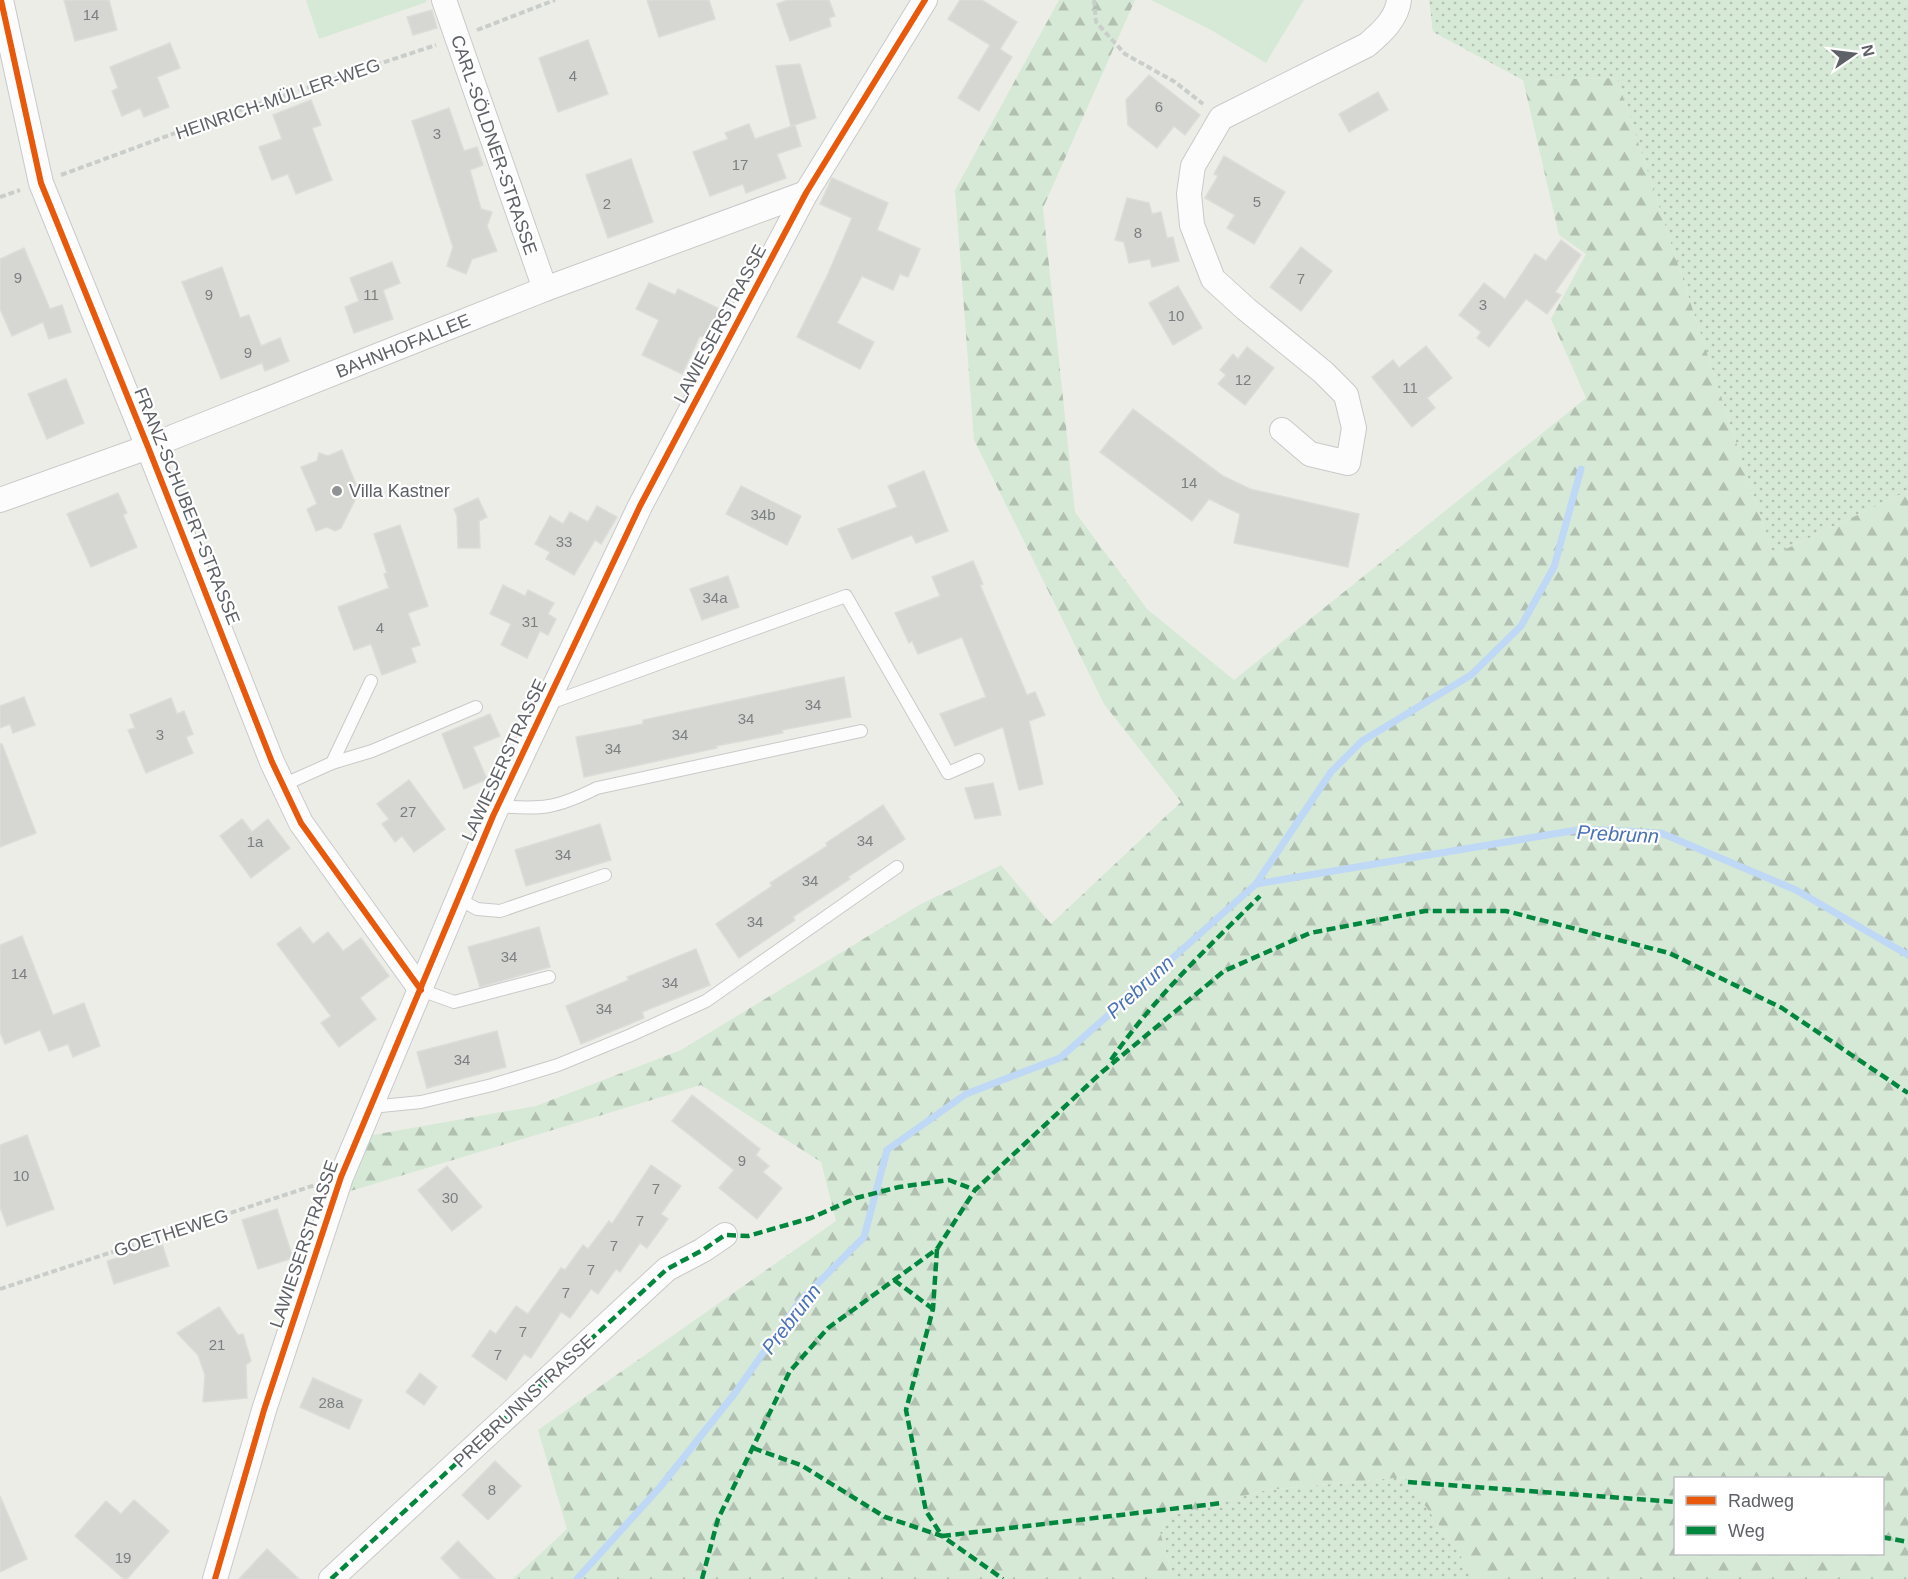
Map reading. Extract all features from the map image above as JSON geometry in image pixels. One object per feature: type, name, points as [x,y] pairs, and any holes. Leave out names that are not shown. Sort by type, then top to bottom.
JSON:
[{"type":"street","name":"FRANZ-SCHUBERT-STRASSE","points":[[1,0],[41,183],[268,751],[301,823],[421,990]]},
{"type":"street","name":"CARL-SÖLDNER-STRASSE","points":[[444,0],[545,289]]},
{"type":"street","name":"LAWIESERSTRASSE","points":[[215,1579],[264,1410],[341,1177],[498,806],[640,506],[806,193],[925,0]]},
{"type":"street","points":[[1282,430],[1310,454],[1348,463],[1354,428],[1346,395],[1323,372],[1213,279],[1192,225],[1189,194],[1193,165],[1221,118],[1368,45],[1385,30],[1399,7],[1400,0]]},
{"type":"street","name":"BAHNHOFALLEE","points":[[0,500],[148,447],[545,289],[806,193]]},
{"type":"street","name":"PREBRUNNSTRASSE","points":[[331,1579],[667,1269],[703,1250],[725,1235]]},
{"type":"lane","points":[[546,704],[846,596],[948,773],[978,760]]},
{"type":"lane","points":[[332,763],[371,681]]},
{"type":"lane","points":[[283,785],[332,763],[372,751],[476,707]]},
{"type":"lane","points":[[498,806],[547,808],[570,801],[597,788],[861,731]]},
{"type":"lane","points":[[371,1107],[421,1102],[492,1085],[558,1065],[706,1001],[897,867]]},
{"type":"lane","points":[[459,899],[477,909],[500,911],[605,875]]},
{"type":"lane","points":[[421,990],[454,1002],[549,978]]},
{"type":"path","points":[[1094,0],[1096,21],[1125,54],[1175,82],[1221,118]]},
{"type":"green space","points":[[306,0],[426,0],[427,2],[319,39]]},
{"type":"green space","points":[[1059,0],[1135,0],[1043,208],[1075,512],[1147,609],[1234,680],[1586,398],[1551,319],[1586,254],[1559,235],[1523,80],[1617,78],[1773,555],[1908,491],[1908,1579],[1480,1579],[1474,1575],[1405,1477],[1266,1490],[1170,1516],[1160,1532],[1174,1579],[513,1579],[567,1529],[538,1430],[836,1221],[821,1162],[701,1085],[344,1193],[367,1136],[536,1106],[681,1050],[919,905],[1001,865],[1051,924],[1181,802],[1104,704],[974,440],[955,190]]},
{"type":"green space","points":[[1151,0],[1304,0],[1266,63],[1211,30]]},
{"type":"green space","points":[[1429,0],[1908,0],[1908,491],[1773,555],[1617,78],[1523,80],[1433,32]]},
{"type":"green space","points":[[1405,1477],[1474,1575],[1480,1579],[1174,1579],[1160,1532],[1170,1516],[1266,1490]]},
{"type":"building","points":[[64,0],[109,0],[117,30],[75,41]]},
{"type":"building","points":[[647,0],[709,0],[715,19],[659,37]]},
{"type":"building","points":[[788,0],[829,0],[835,16],[829,18],[831,26],[790,41],[777,4]]},
{"type":"building","points":[[960,0],[982,0],[1017,22],[1000,49],[1012,57],[979,111],[958,98],[990,45],[948,19]]},
{"type":"building","points":[[432,10],[437,28],[413,35],[407,17]]},
{"type":"building","points":[[588,40],[608,94],[558,112],[539,58]]},
{"type":"building","points":[[170,43],[180,68],[157,77],[169,107],[144,117],[140,108],[122,116],[112,91],[118,88],[110,67]]},
{"type":"building","points":[[800,64],[816,118],[791,126],[776,66]]},
{"type":"building","points":[[1149,75],[1200,115],[1185,135],[1174,126],[1157,148],[1128,125],[1126,100]]},
{"type":"building","points":[[1378,92],[1388,110],[1349,132],[1339,114]]},
{"type":"building","points":[[311,100],[321,125],[312,128],[332,180],[296,194],[288,174],[272,180],[259,147],[282,139],[273,115]]},
{"type":"building","points":[[449,108],[464,151],[477,147],[483,165],[470,170],[481,209],[492,212],[487,226],[497,251],[472,259],[466,274],[447,266],[453,247],[412,121]]},
{"type":"building","points":[[749,124],[755,139],[795,125],[801,146],[777,154],[786,178],[746,193],[743,184],[710,196],[693,152],[728,139],[725,133]]},
{"type":"building","points":[[1224,156],[1285,192],[1254,244],[1227,228],[1235,215],[1205,198],[1218,176],[1214,174]]},
{"type":"building","points":[[631,159],[653,222],[608,238],[586,175]]},
{"type":"building","points":[[832,178],[888,203],[877,230],[920,249],[908,277],[900,274],[893,290],[862,276],[837,323],[874,342],[860,369],[797,337],[852,218],[820,204]]},
{"type":"building","points":[[1127,198],[1149,203],[1152,214],[1161,212],[1167,238],[1173,237],[1179,261],[1152,267],[1150,259],[1129,263],[1124,242],[1115,240]]},
{"type":"building","points":[[1561,240],[1581,255],[1555,292],[1561,295],[1547,314],[1526,299],[1489,347],[1477,338],[1481,332],[1459,315],[1484,283],[1505,299],[1535,254],[1546,261]]},
{"type":"building","points":[[1301,247],[1332,271],[1301,311],[1270,287]]},
{"type":"building","points":[[24,248],[50,309],[62,305],[71,332],[49,339],[43,322],[12,336],[0,309],[0,259]]},
{"type":"building","points":[[392,262],[400,283],[383,290],[393,319],[354,333],[345,307],[359,301],[350,278]]},
{"type":"building","points":[[222,267],[240,318],[249,315],[261,346],[280,338],[289,361],[265,371],[262,363],[221,379],[182,282]]},
{"type":"building","points":[[649,283],[675,295],[678,289],[722,310],[708,339],[700,336],[682,374],[642,355],[659,320],[636,309]]},
{"type":"building","points":[[1178,286],[1202,328],[1173,345],[1149,303]]},
{"type":"building","points":[[1426,346],[1452,378],[1427,398],[1435,408],[1412,427],[1372,377],[1393,360],[1399,368]]},
{"type":"building","points":[[1247,347],[1274,368],[1245,405],[1218,384],[1226,375],[1220,370],[1233,354],[1238,359]]},
{"type":"building","points":[[66,379],[84,423],[47,439],[28,394]]},
{"type":"building","points":[[1133,409],[1223,476],[1250,489],[1359,514],[1348,567],[1234,543],[1240,514],[1209,499],[1192,521],[1100,452]]},
{"type":"building","name":"Villa Kastner","points":[[342,450],[359,492],[341,528],[335,531],[327,527],[316,531],[307,509],[317,504],[301,467],[317,461],[319,453],[328,456]]},
{"type":"building","points":[[924,471],[948,531],[916,543],[912,535],[852,559],[838,529],[897,507],[888,486]]},
{"type":"building","points":[[741,486],[801,516],[787,545],[726,514]]},
{"type":"building","points":[[118,493],[127,513],[123,515],[137,547],[91,567],[67,514]]},
{"type":"building","points":[[478,498],[487,517],[479,521],[480,548],[458,548],[457,516],[454,509]]},
{"type":"building","points":[[597,506],[617,517],[601,544],[595,540],[574,575],[546,559],[550,552],[535,544],[550,516],[563,524],[570,512],[588,522]]},
{"type":"building","points":[[400,525],[428,606],[408,613],[420,645],[411,648],[416,662],[382,675],[371,644],[354,650],[338,607],[389,588],[384,574],[387,573],[374,534]]},
{"type":"building","points":[[973,561],[983,584],[980,585],[1027,695],[1035,692],[1045,715],[1029,721],[1043,784],[1019,790],[1003,727],[955,746],[940,714],[986,697],[962,637],[918,654],[912,641],[909,643],[895,613],[940,596],[932,577]]},
{"type":"building","points":[[728,576],[739,607],[702,620],[690,589]]},
{"type":"building","points":[[503,585],[525,596],[528,590],[554,603],[548,614],[556,619],[548,635],[540,631],[527,658],[501,645],[511,624],[490,614]]},
{"type":"building","points":[[844,677],[851,717],[782,730],[783,733],[584,777],[576,737],[643,724],[643,720]]},
{"type":"building","points":[[24,697],[35,725],[13,733],[10,724],[0,728],[0,706]]},
{"type":"building","points":[[171,698],[177,714],[184,711],[193,734],[186,737],[193,753],[146,773],[128,730],[135,728],[130,715]]},
{"type":"building","points":[[490,714],[500,736],[473,747],[487,779],[464,789],[442,734]]},
{"type":"building","points":[[0,744],[2,744],[36,833],[0,847]]},
{"type":"building","points":[[409,780],[445,829],[414,852],[402,836],[395,842],[382,824],[389,819],[377,804]]},
{"type":"building","points":[[993,783],[1001,815],[975,819],[965,788]]},
{"type":"building","points":[[883,805],[905,839],[848,877],[850,879],[793,917],[795,920],[739,958],[716,924],[772,886],[770,883],[827,846],[826,843]]},
{"type":"building","points":[[242,819],[252,832],[268,819],[290,848],[251,878],[220,836]]},
{"type":"building","points":[[600,824],[611,860],[526,886],[515,850]]},
{"type":"building","points":[[300,927],[313,944],[328,932],[343,951],[361,938],[389,976],[360,998],[376,1019],[339,1047],[321,1023],[331,1016],[277,944]]},
{"type":"building","points":[[539,927],[550,967],[480,987],[468,947]]},
{"type":"building","points":[[22,936],[53,1015],[84,1003],[100,1046],[73,1057],[68,1044],[49,1051],[40,1030],[5,1044],[0,1032],[0,945]]},
{"type":"building","points":[[696,949],[710,985],[642,1012],[644,1018],[581,1044],[566,1006],[629,980],[627,977]]},
{"type":"building","points":[[497,1031],[506,1067],[427,1088],[417,1052]]},
{"type":"building","points":[[692,1095],[760,1149],[756,1155],[769,1166],[763,1172],[782,1188],[757,1219],[719,1188],[734,1170],[672,1121]]},
{"type":"building","points":[[27,1135],[54,1209],[7,1226],[0,1207],[0,1145]]},
{"type":"building","points":[[651,1165],[681,1186],[661,1214],[668,1219],[647,1248],[640,1243],[620,1272],[616,1269],[598,1294],[591,1289],[570,1318],[561,1312],[531,1358],[524,1354],[506,1380],[472,1356],[490,1330],[496,1334],[516,1306],[528,1314],[561,1268],[565,1270],[583,1245],[588,1249],[609,1221],[612,1224]]},
{"type":"building","points":[[447,1166],[482,1207],[452,1231],[418,1190]]},
{"type":"building","points":[[277,1209],[293,1258],[258,1269],[242,1220]]},
{"type":"building","points":[[162,1244],[169,1266],[114,1284],[107,1261]]},
{"type":"building","points":[[219,1307],[238,1335],[243,1334],[251,1361],[246,1365],[247,1398],[203,1402],[205,1375],[198,1355],[177,1333]]},
{"type":"building","points":[[420,1373],[437,1387],[424,1405],[406,1392]]},
{"type":"building","points":[[313,1378],[362,1400],[349,1429],[300,1407]]},
{"type":"building","points":[[495,1461],[521,1486],[488,1520],[462,1495]]},
{"type":"building","points":[[0,1496],[27,1559],[0,1572]]},
{"type":"building","points":[[134,1500],[169,1531],[127,1579],[124,1579],[75,1536],[106,1501],[121,1514]]},
{"type":"building","points":[[458,1541],[495,1579],[461,1579],[441,1558]]},
{"type":"building","points":[[267,1549],[299,1579],[239,1579]]},
{"type":"waterway","points":[[1256,884],[1331,772],[1362,741],[1471,675],[1521,626],[1554,567],[1581,469]]},
{"type":"waterway","name":"Prebrunn","points":[[577,1579],[661,1486],[735,1393],[800,1301],[864,1237],[887,1150],[966,1094],[1060,1058],[1256,884],[1583,829],[1661,833],[1796,890],[1908,955]]},
{"type":"marked path","points":[[1111,1060],[1163,995],[1260,896]]},
{"type":"marked path","points":[[702,1579],[718,1519],[790,1371],[828,1328],[937,1249],[975,1190],[1102,1072],[1224,971],[1310,933],[1425,911],[1506,911],[1669,953],[1782,1008],[1908,1093]]},
{"type":"marked path","points":[[331,1579],[667,1269],[703,1250],[725,1235],[748,1236],[811,1218],[856,1198],[899,1187],[949,1180],[975,1190]]},
{"type":"marked path","points":[[937,1249],[933,1309],[906,1410],[926,1511],[942,1536]]},
{"type":"marked path","points":[[894,1280],[933,1309]]},
{"type":"marked path","points":[[753,1448],[801,1465],[885,1517],[942,1536],[1003,1579]]},
{"type":"marked path","points":[[1408,1482],[1674,1502]]},
{"type":"marked path","points":[[942,1536],[1222,1503]]},
{"type":"marked path","points":[[1884,1537],[1908,1542]]},
{"type":"cycle path","points":[[1,0],[41,183],[272,762],[301,823],[421,990]]},
{"type":"cycle path","points":[[215,1579],[264,1410],[341,1177],[493,816],[640,506],[806,193],[925,0]]},
{"type":"place","name":"Villa Kastner","points":[[337,491]]}]
